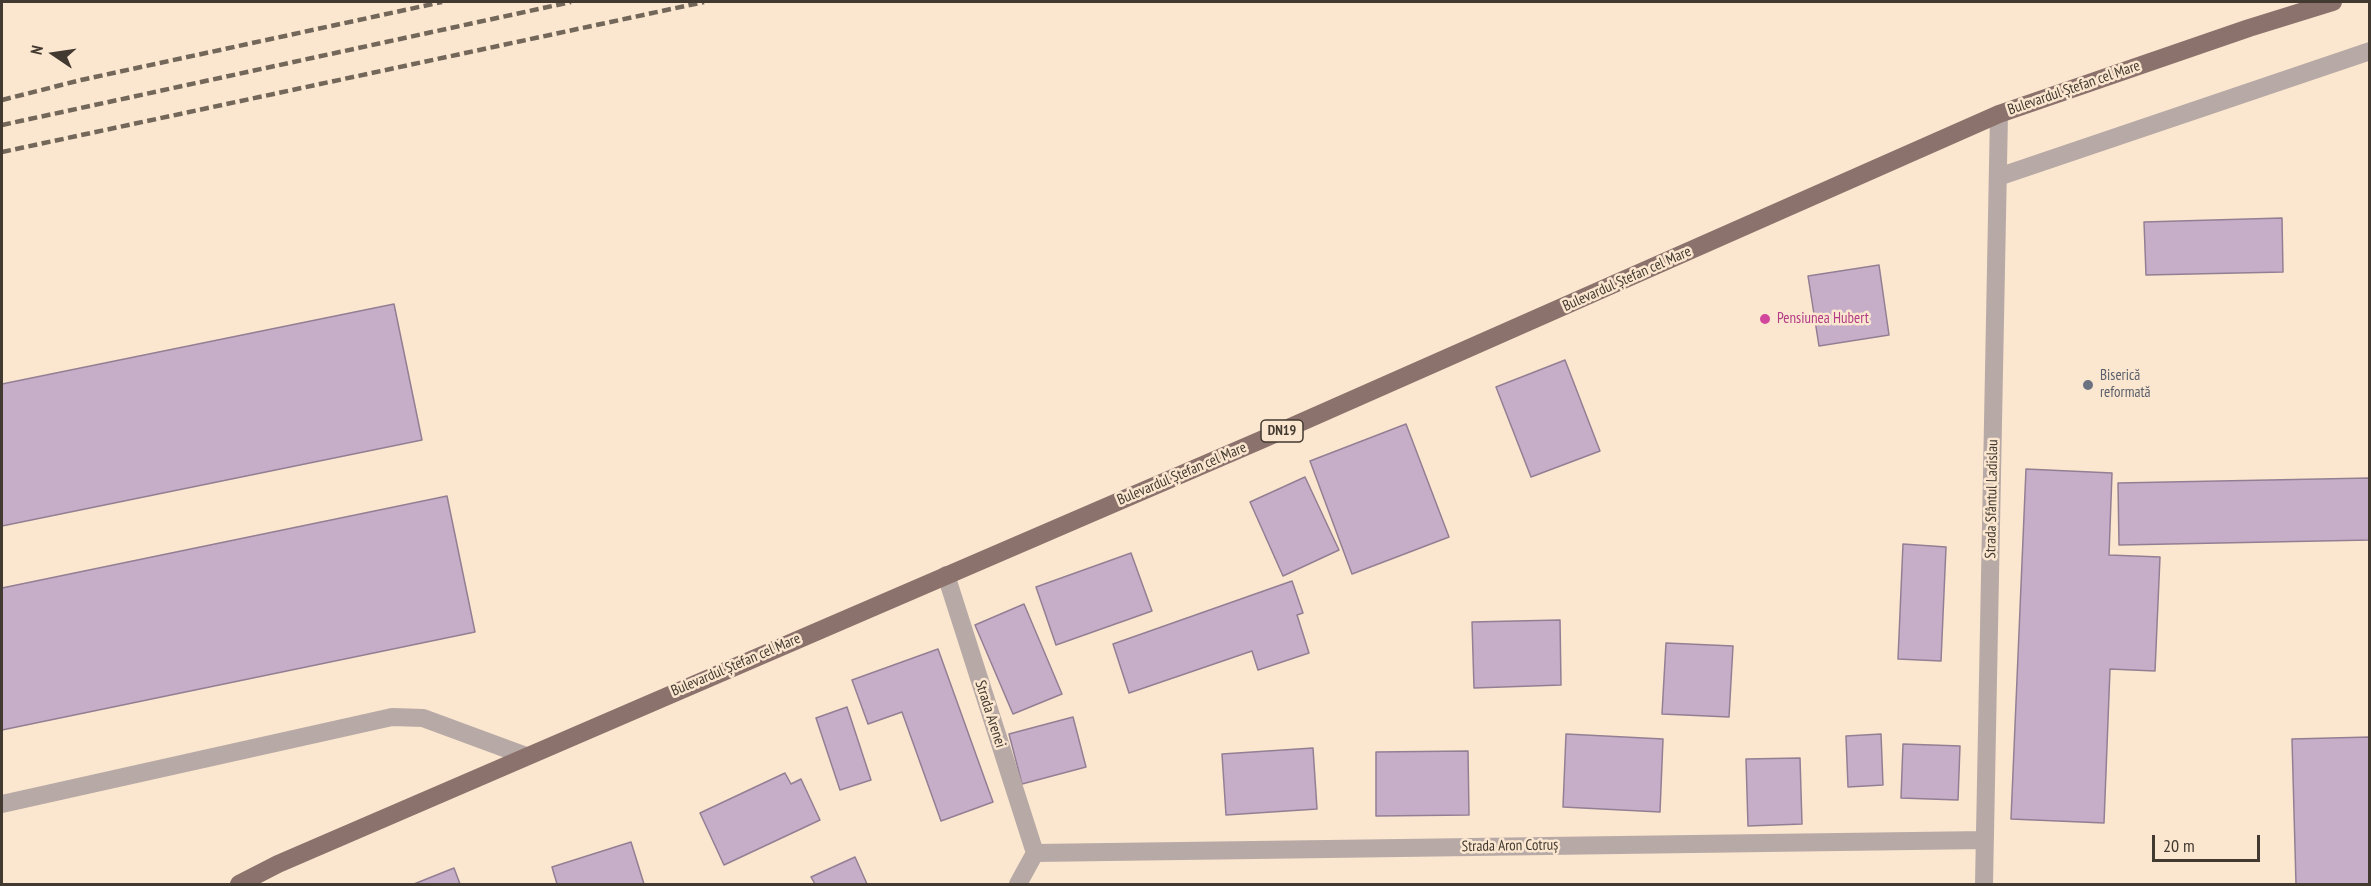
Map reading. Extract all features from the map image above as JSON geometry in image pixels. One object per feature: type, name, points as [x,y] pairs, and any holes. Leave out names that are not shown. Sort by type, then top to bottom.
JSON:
[{"type":"main road","name":"Bulevardul Ștefan cel Mare","points":[[239,885],[278,864],[1262,440],[1999,114],[2249,28],[2333,2]]},
{"type":"street","points":[[1998,177],[2370,51]]},
{"type":"street","name":"Strada Sfântul Ladislau","points":[[1984,885],[1999,114]]},
{"type":"street","name":"Strada Arenei","points":[[946,575],[1035,853]]},
{"type":"street","points":[[2,804],[392,717],[423,718],[526,756]]},
{"type":"street","name":"Strada Aron Cotruș","points":[[1035,853],[1985,840]]},
{"type":"street","points":[[1018,885],[1035,853]]},
{"type":"building","points":[[2282,218],[2283,272],[2146,275],[2144,222]]},
{"type":"building","points":[[1879,265],[1889,335],[1819,346],[1808,276]]},
{"type":"building","points":[[394,304],[422,440],[2,526],[2,384]]},
{"type":"building","points":[[1565,360],[1600,451],[1531,477],[1496,387]]},
{"type":"building","points":[[1406,424],[1449,537],[1352,574],[1310,461]]},
{"type":"building","points":[[2026,469],[2112,473],[2109,555],[2160,557],[2155,671],[2110,669],[2104,823],[2011,819]]},
{"type":"building","points":[[1305,477],[1339,550],[1283,576],[1250,502]]},
{"type":"building","points":[[2370,478],[2370,540],[2119,545],[2118,483]]},
{"type":"building","points":[[447,496],[475,632],[2,730],[2,588]]},
{"type":"building","points":[[1903,544],[1946,547],[1941,661],[1898,659]]},
{"type":"building","points":[[1131,553],[1152,611],[1056,645],[1036,587]]},
{"type":"building","points":[[1292,581],[1303,613],[1297,615],[1309,653],[1258,670],[1252,651],[1129,693],[1113,644]]},
{"type":"building","points":[[1024,604],[1062,694],[1013,714],[975,625]]},
{"type":"building","points":[[1560,620],[1561,685],[1474,688],[1472,622]]},
{"type":"building","points":[[1666,643],[1733,646],[1729,717],[1662,714]]},
{"type":"building","points":[[938,649],[993,802],[941,821],[902,712],[868,724],[852,680]]},
{"type":"building","points":[[847,707],[871,780],[840,790],[816,718]]},
{"type":"building","points":[[1073,717],[1086,767],[1022,784],[1009,734]]},
{"type":"building","points":[[1566,734],[1663,739],[1660,812],[1563,807]]},
{"type":"building","points":[[1881,734],[1883,785],[1848,787],[1846,736]]},
{"type":"building","points":[[2370,737],[2370,884],[2296,884],[2292,739]]},
{"type":"building","points":[[1903,744],[1960,746],[1958,800],[1901,798]]},
{"type":"building","points":[[1313,748],[1317,809],[1226,815],[1222,754]]},
{"type":"building","points":[[1468,751],[1469,815],[1376,816],[1376,752]]},
{"type":"building","points":[[1800,758],[1802,824],[1748,826],[1746,759]]},
{"type":"building","points":[[785,773],[791,784],[801,779],[820,820],[724,865],[700,813]]},
{"type":"building","points":[[631,842],[644,884],[557,884],[552,867]]},
{"type":"building","points":[[855,857],[867,884],[815,884],[811,877]]},
{"type":"building","points":[[454,868],[460,884],[414,884]]},
{"type":"railway","points":[[2,100],[81,80],[442,2]]},
{"type":"railway","points":[[2,125],[571,2]]},
{"type":"railway","points":[[2,152],[704,2]]},
{"type":"place","name":"Pensiunea Hubert","points":[[1765,319]]},
{"type":"place","name":"Biserică reformată","points":[[2088,385]]}]
